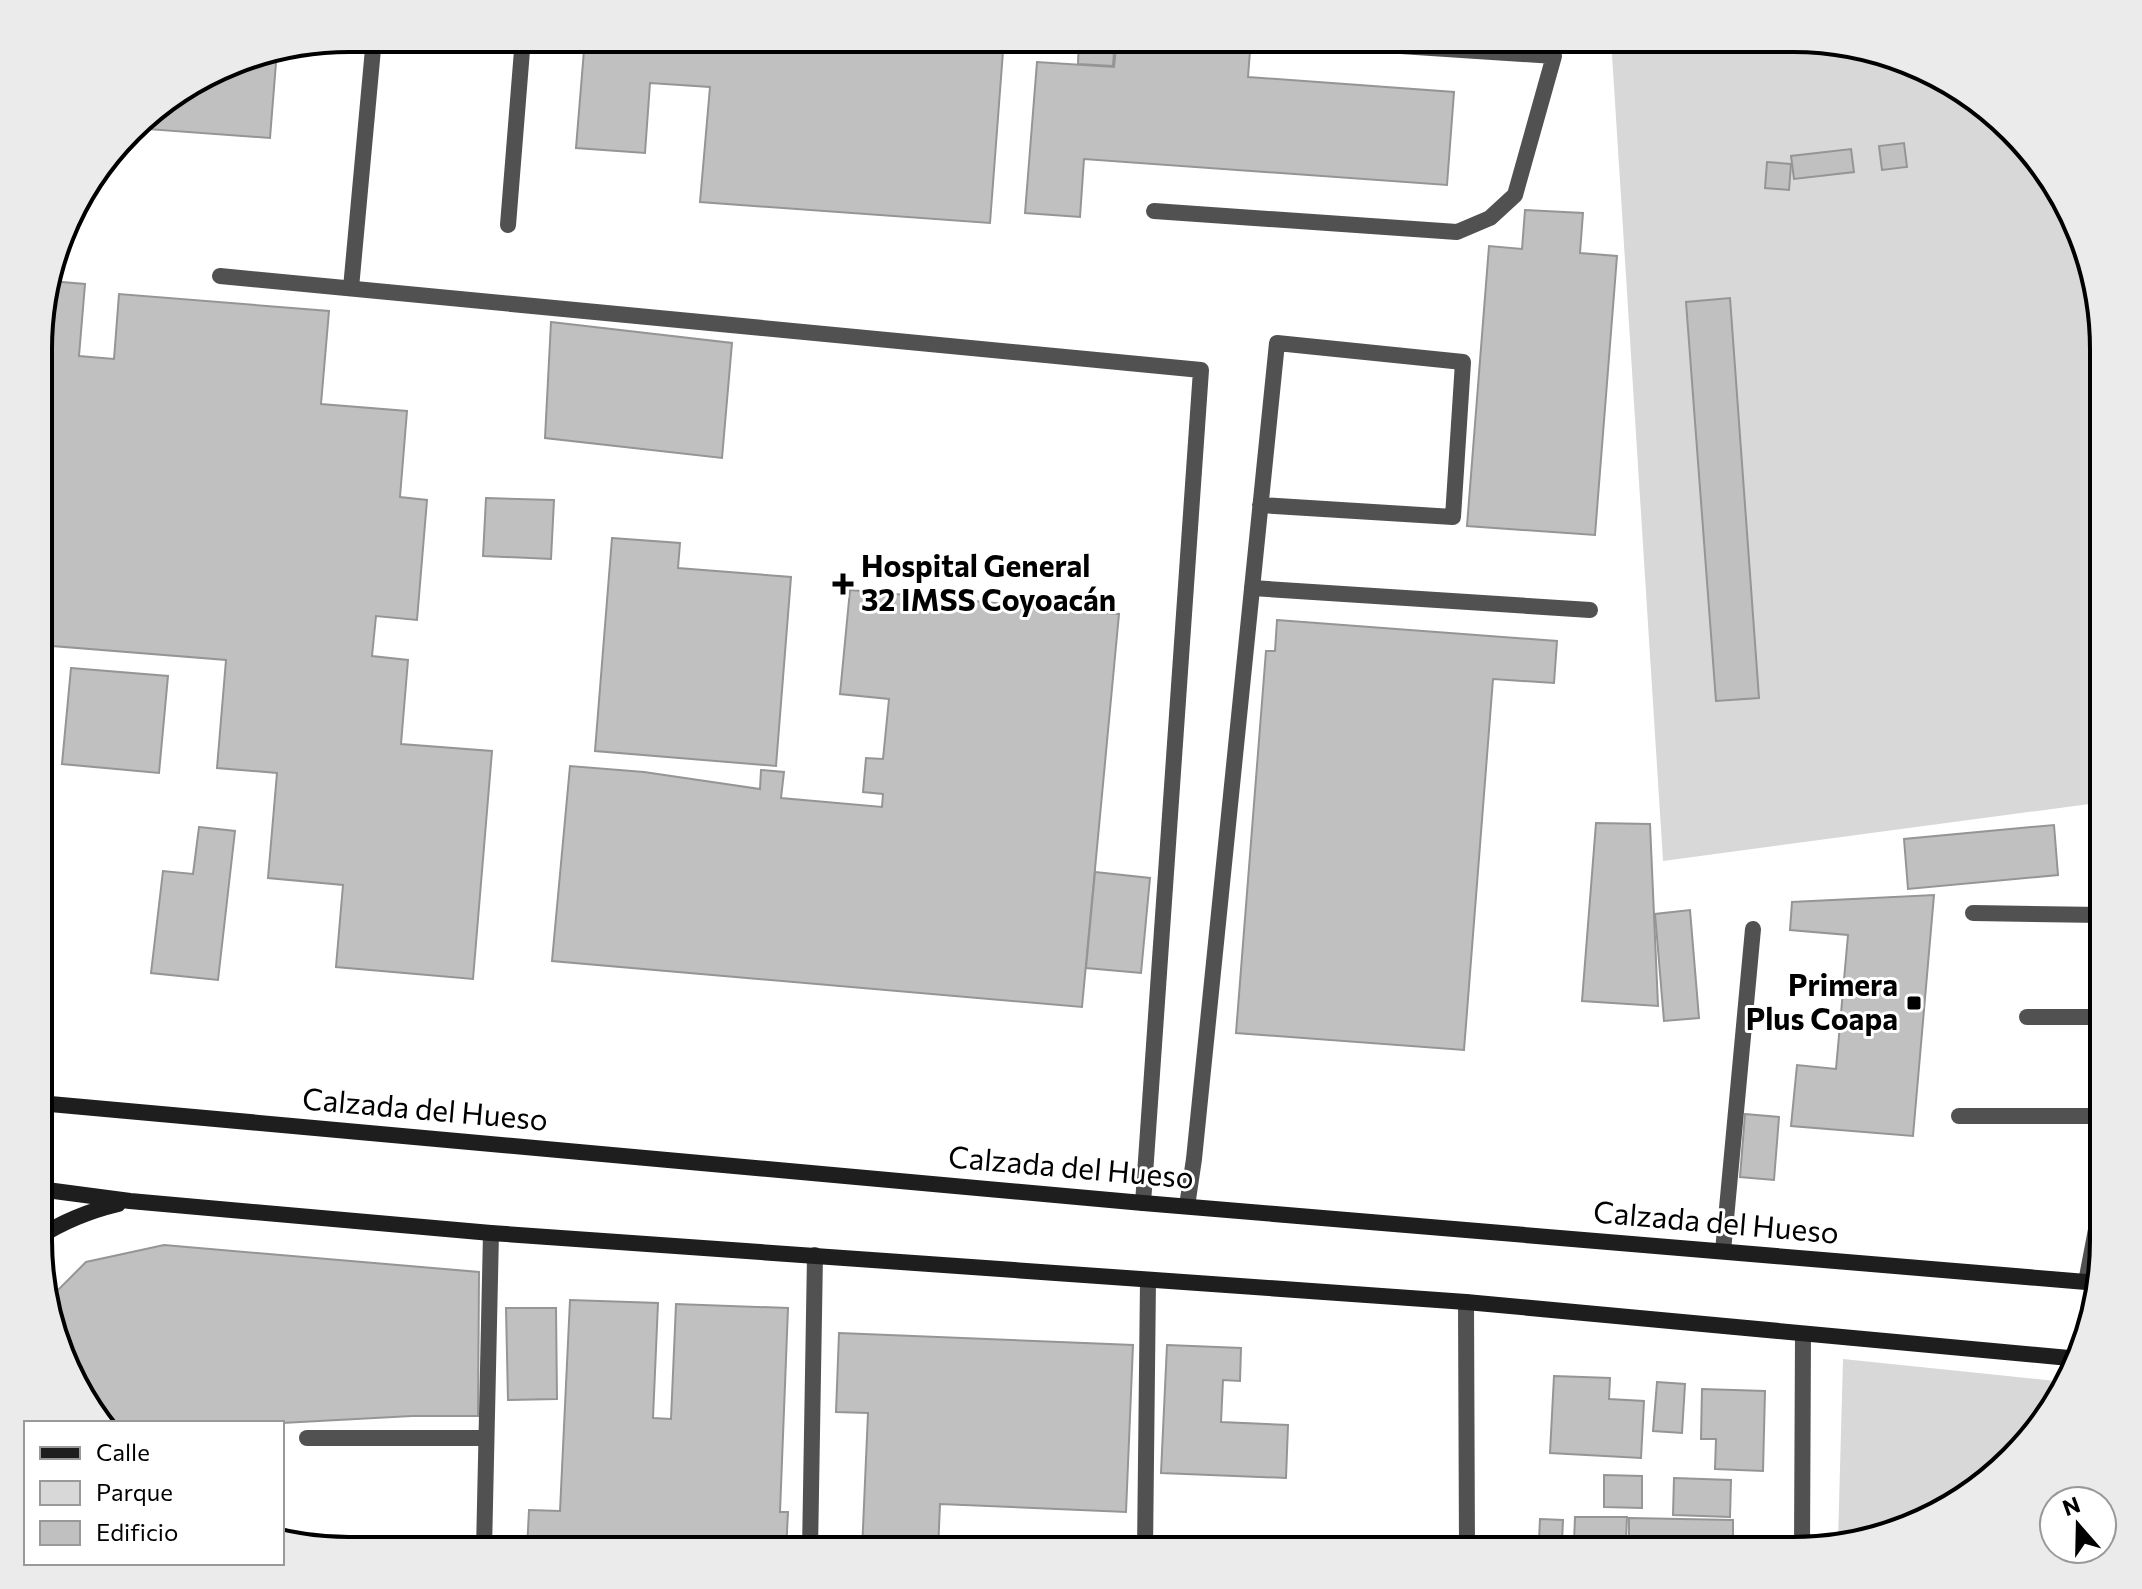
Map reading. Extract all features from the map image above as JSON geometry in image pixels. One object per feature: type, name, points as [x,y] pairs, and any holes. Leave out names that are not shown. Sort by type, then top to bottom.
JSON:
[{"type":"main road","name":"Calzada del Hueso","points":[[52,1104],[1143,1203],[2087,1282]]},
{"type":"main road","points":[[52,1191],[130,1201],[491,1233],[1466,1302],[2065,1358]]},
{"type":"main road","points":[[52,1229],[95,1209],[130,1201]]},
{"type":"street","points":[[351,288],[373,52]]},
{"type":"street","points":[[508,225],[522,52]]},
{"type":"street","points":[[1154,211],[1457,232],[1490,218],[1515,195],[1554,56],[1526,52]]},
{"type":"street","points":[[220,276],[1201,370],[1143,1203]]},
{"type":"street","points":[[1187,1206],[1252,588],[1260,505],[1277,343],[1463,362],[1453,517],[1260,505]]},
{"type":"street","points":[[1252,588],[1590,610]]},
{"type":"street","points":[[1973,913],[2090,915]]},
{"type":"street","points":[[1723,1251],[1753,929]]},
{"type":"street","points":[[2027,1017],[2090,1017]]},
{"type":"street","points":[[1959,1116],[2090,1116]]},
{"type":"street","points":[[484,1537],[491,1233]]},
{"type":"street","points":[[810,1537],[815,1255]]},
{"type":"street","points":[[1145,1537],[1148,1280]]},
{"type":"street","points":[[1466,1302],[1467,1537]]},
{"type":"street","points":[[1802,1537],[1803,1334]]},
{"type":"street","points":[[307,1438],[486,1438]]},
{"type":"green space","points":[[1612,52],[1793,52],[1870,62],[1942,92],[1974,113],[2003,139],[2029,168],[2050,201],[2067,235],[2080,272],[2090,349],[2090,804],[1663,861]]},
{"type":"green space","points":[[1843,1359],[2054,1381],[2029,1421],[1974,1476],[1942,1497],[1907,1514],[1870,1527],[1838,1533]]},
{"type":"building","points":[[584,52],[1003,52],[990,223],[700,202],[710,87],[650,83],[645,153],[576,148]]},
{"type":"building","points":[[1078,52],[1114,52],[1113,66],[1078,64]]},
{"type":"building","points":[[1116,52],[1250,52],[1248,77],[1454,92],[1447,185],[1084,159],[1080,217],[1025,213],[1037,62],[1114,67]]},
{"type":"building","points":[[276,61],[270,138],[150,129],[200,92],[235,75]]},
{"type":"building","points":[[1904,143],[1907,167],[1882,170],[1879,146]]},
{"type":"building","points":[[1851,149],[1854,172],[1794,179],[1791,156]]},
{"type":"building","points":[[1767,162],[1791,164],[1789,190],[1765,188]]},
{"type":"building","points":[[1525,210],[1583,213],[1580,253],[1617,256],[1595,535],[1467,526],[1489,246],[1522,249]]},
{"type":"building","points":[[60,282],[85,284],[79,356],[114,359],[119,294],[329,311],[321,404],[407,411],[400,497],[427,500],[417,620],[376,616],[372,656],[408,660],[401,744],[492,751],[473,979],[336,967],[343,885],[268,878],[277,773],[217,768],[226,660],[52,646],[52,349]]},
{"type":"building","points":[[1730,298],[1759,698],[1716,701],[1686,302]]},
{"type":"building","points":[[551,322],[732,343],[722,458],[545,438]]},
{"type":"building","points":[[486,498],[554,500],[551,559],[483,556]]},
{"type":"building","points":[[612,538],[680,543],[678,568],[791,577],[776,766],[595,751]]},
{"type":"building","points":[[850,590],[1119,614],[1082,1007],[552,961],[570,766],[644,772],[760,789],[761,770],[784,772],[781,798],[882,807],[883,794],[863,792],[866,758],[883,759],[889,699],[840,694]]},
{"type":"building","points":[[1277,620],[1557,641],[1554,683],[1493,679],[1464,1050],[1236,1033],[1266,651],[1275,651]]},
{"type":"building","points":[[71,668],[168,676],[159,773],[62,764]]},
{"type":"building","points":[[1596,823],[1650,824],[1658,1006],[1582,1001]]},
{"type":"building","points":[[2054,825],[2058,875],[1908,889],[1904,839]]},
{"type":"building","points":[[199,827],[235,831],[218,980],[151,973],[163,871],[193,874]]},
{"type":"building","points":[[1095,872],[1150,878],[1141,973],[1086,968]]},
{"type":"building","points":[[1934,895],[1913,1136],[1791,1126],[1797,1065],[1836,1069],[1848,935],[1790,930],[1792,902]]},
{"type":"building","points":[[1690,910],[1699,1018],[1664,1021],[1655,914]]},
{"type":"building","points":[[1745,1114],[1779,1117],[1774,1180],[1740,1177]]},
{"type":"building","points":[[164,1245],[479,1272],[478,1416],[284,1423],[113,1421],[75,1354],[58,1298],[57,1291],[86,1262]]},
{"type":"building","points":[[570,1300],[658,1303],[653,1418],[671,1419],[676,1304],[788,1308],[780,1512],[788,1512],[787,1537],[528,1537],[529,1510],[560,1511]]},
{"type":"building","points":[[506,1308],[556,1308],[557,1399],[508,1400]]},
{"type":"building","points":[[839,1333],[1133,1345],[1126,1512],[940,1504],[939,1537],[863,1537],[868,1413],[836,1412]]},
{"type":"building","points":[[1167,1345],[1241,1348],[1240,1381],[1223,1380],[1221,1422],[1288,1425],[1286,1478],[1161,1473]]},
{"type":"building","points":[[1554,1376],[1610,1378],[1609,1399],[1644,1401],[1641,1458],[1550,1453]]},
{"type":"building","points":[[1657,1382],[1685,1384],[1682,1433],[1653,1431]]},
{"type":"building","points":[[1702,1389],[1765,1391],[1763,1471],[1715,1469],[1716,1439],[1701,1439]]},
{"type":"building","points":[[1604,1475],[1642,1476],[1642,1508],[1604,1507]]},
{"type":"building","points":[[1674,1478],[1731,1480],[1730,1517],[1673,1515]]},
{"type":"building","points":[[1575,1517],[1627,1517],[1626,1537],[1574,1537]]},
{"type":"building","points":[[1629,1518],[1733,1520],[1733,1537],[1629,1537]]},
{"type":"building","points":[[1540,1519],[1563,1520],[1562,1537],[1539,1537]]},
{"type":"place","name":"Hospital General 32 IMSS Coyoacán","points":[[843,584]]},
{"type":"place","name":"Primera Plus Coapa","points":[[1914,1003]]}]
